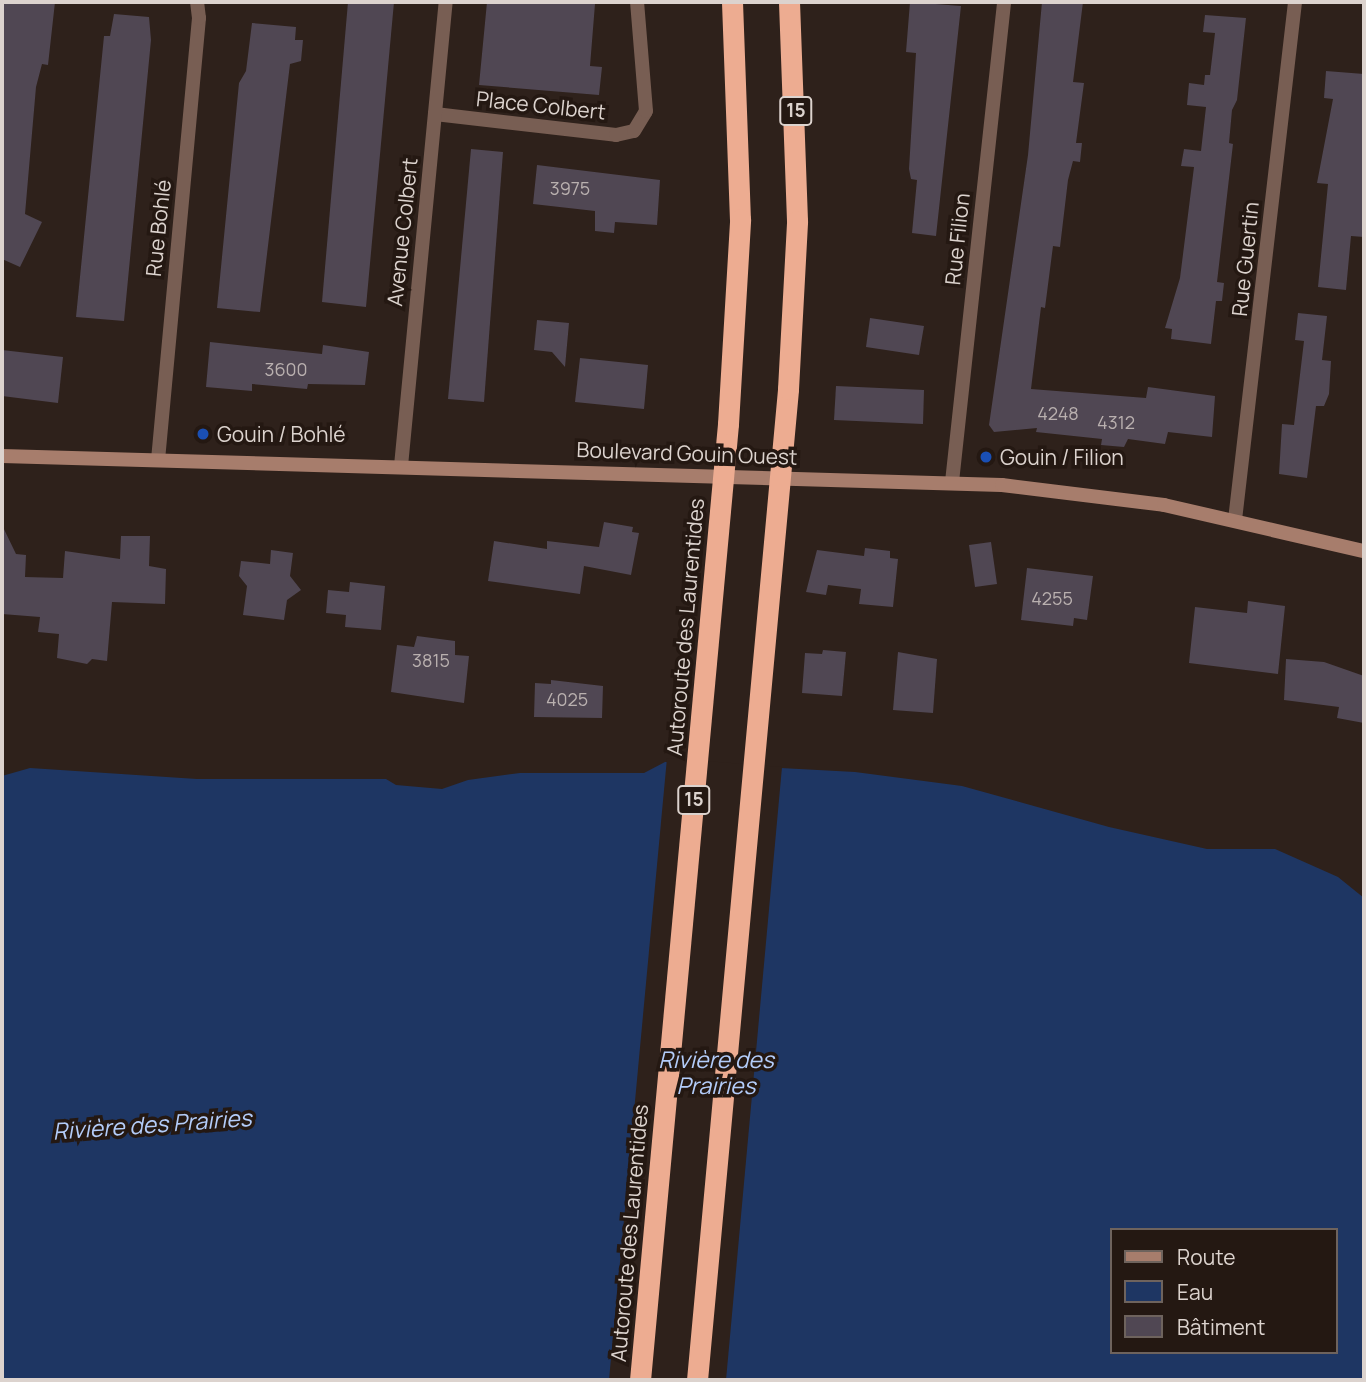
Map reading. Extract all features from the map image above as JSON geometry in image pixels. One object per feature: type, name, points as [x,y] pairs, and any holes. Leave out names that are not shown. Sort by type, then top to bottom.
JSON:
[{"type":"highway","name":"Autoroute des Laurentides","points":[[640,1380],[728,424],[740,219],[732,2]]},
{"type":"highway","name":"15","points":[[697,1380],[788,389],[797,221],[789,2]]},
{"type":"street","name":"Rue Bohlé","points":[[158,460],[199,18],[197,2]]},
{"type":"street","name":"Avenue Colbert","points":[[401,467],[446,2]]},
{"type":"street","name":"Place Colbert","points":[[435,114],[616,135],[634,131],[645,117],[647,105],[637,2]]},
{"type":"street","name":"Rue Filion","points":[[953,482],[1004,2]]},
{"type":"street","name":"Rue Guertin","points":[[1234,520],[1295,2]]},
{"type":"street","name":"Boulevard Gouin Ouest","points":[[2,456],[953,482],[1088,494],[1234,520],[1364,551]]},
{"type":"water","name":"Rivière des Prairies","points":[[665,762],[855,772],[962,786],[1109,827],[1207,849],[1275,849],[1338,877],[1364,898],[1364,1380],[2,1380],[2,776],[30,768],[197,779],[386,779],[396,785],[442,789],[468,780],[520,773],[644,773]]},
{"type":"pier","points":[[667,758],[782,767],[726,1380],[609,1380]]},
{"type":"building","points":[[2,2],[55,2],[48,65],[42,64],[36,87],[25,214],[42,222],[20,267],[2,259]]},
{"type":"building","points":[[348,2],[394,2],[366,307],[322,302]]},
{"type":"building","points":[[487,2],[595,4],[590,66],[602,67],[599,95],[479,85]]},
{"type":"building","points":[[910,2],[961,6],[936,236],[912,233],[917,180],[911,179],[909,169],[916,53],[906,52]]},
{"type":"building","points":[[1042,2],[1083,2],[1073,82],[1084,83],[1076,143],[1082,143],[1080,162],[1073,161],[1068,180],[1060,247],[1053,246],[1045,308],[1041,307],[1031,389],[1146,398],[1148,387],[1215,396],[1212,437],[1168,432],[1165,444],[1128,439],[1124,447],[1101,445],[1102,439],[1036,432],[1037,428],[994,432],[989,425],[1028,155]]},
{"type":"building","points":[[114,14],[149,17],[151,40],[124,321],[76,317],[104,36],[110,36]]},
{"type":"building","points":[[1205,15],[1246,18],[1237,100],[1232,110],[1229,143],[1233,144],[1217,282],[1224,283],[1222,301],[1216,301],[1211,344],[1171,339],[1172,329],[1165,328],[1180,278],[1194,167],[1181,166],[1184,149],[1201,151],[1206,107],[1187,105],[1189,83],[1204,85],[1205,75],[1210,75],[1215,33],[1203,32]]},
{"type":"building","points":[[252,23],[296,27],[295,40],[303,40],[301,61],[290,64],[260,312],[217,308],[239,83],[246,71]]},
{"type":"building","points":[[1326,71],[1364,74],[1364,237],[1351,236],[1346,290],[1318,287],[1328,184],[1317,183],[1333,99],[1324,98]]},
{"type":"building","points":[[471,149],[503,152],[484,402],[448,399]]},
{"type":"building","points":[[537,165],[660,180],[657,225],[615,222],[614,233],[595,231],[595,211],[533,204]]},
{"type":"building","points":[[1298,313],[1327,316],[1322,360],[1331,361],[1329,394],[1324,406],[1316,406],[1307,478],[1279,474],[1282,424],[1294,425],[1304,341],[1295,340]]},
{"type":"building","points":[[870,318],[924,326],[919,355],[866,347]]},
{"type":"building","points":[[537,320],[569,323],[565,367],[552,352],[534,350]]},
{"type":"building","points":[[210,342],[322,354],[323,345],[369,352],[365,385],[308,384],[307,389],[252,384],[252,391],[206,387]]},
{"type":"building","points":[[2,350],[63,357],[58,403],[2,396]]},
{"type":"building","points":[[580,358],[648,365],[644,409],[575,402]]},
{"type":"building","points":[[836,386],[924,390],[923,424],[834,420]]},
{"type":"building","points":[[604,522],[633,527],[632,532],[639,533],[631,575],[584,566],[580,594],[488,581],[494,541],[547,549],[547,541],[599,547]]},
{"type":"building","points":[[2,525],[16,554],[26,555],[25,577],[63,578],[65,551],[120,559],[121,536],[150,536],[149,566],[166,569],[165,604],[112,602],[107,661],[92,659],[87,664],[57,658],[59,634],[38,632],[40,617],[2,614]]},
{"type":"building","points":[[991,542],[997,584],[975,587],[969,545]]},
{"type":"building","points":[[865,548],[890,551],[890,558],[898,559],[893,607],[859,604],[861,589],[828,585],[826,595],[806,592],[817,550],[864,556]]},
{"type":"building","points":[[271,550],[293,553],[290,576],[301,590],[287,600],[284,620],[243,615],[247,586],[239,576],[241,561],[270,564]]},
{"type":"building","points":[[1027,568],[1093,576],[1087,620],[1074,618],[1073,626],[1021,620]]},
{"type":"building","points":[[350,582],[385,586],[381,630],[345,627],[346,615],[326,613],[328,590],[349,592]]},
{"type":"building","points":[[1248,601],[1285,606],[1278,674],[1189,663],[1195,607],[1247,613]]},
{"type":"building","points":[[417,636],[455,641],[455,655],[469,656],[464,703],[391,692],[397,645],[414,647]]},
{"type":"building","points":[[823,650],[846,652],[842,696],[802,693],[805,653],[822,654]]},
{"type":"building","points":[[898,652],[937,659],[933,713],[893,710]]},
{"type":"building","points":[[1286,659],[1324,662],[1364,676],[1364,723],[1337,718],[1339,707],[1284,700]]},
{"type":"building","points":[[551,680],[603,686],[602,718],[534,717],[535,683],[551,684]]},
{"type":"place","name":"Gouin / Bohlé","points":[[203,434]]},
{"type":"place","name":"Gouin / Filion","points":[[986,457]]}]
